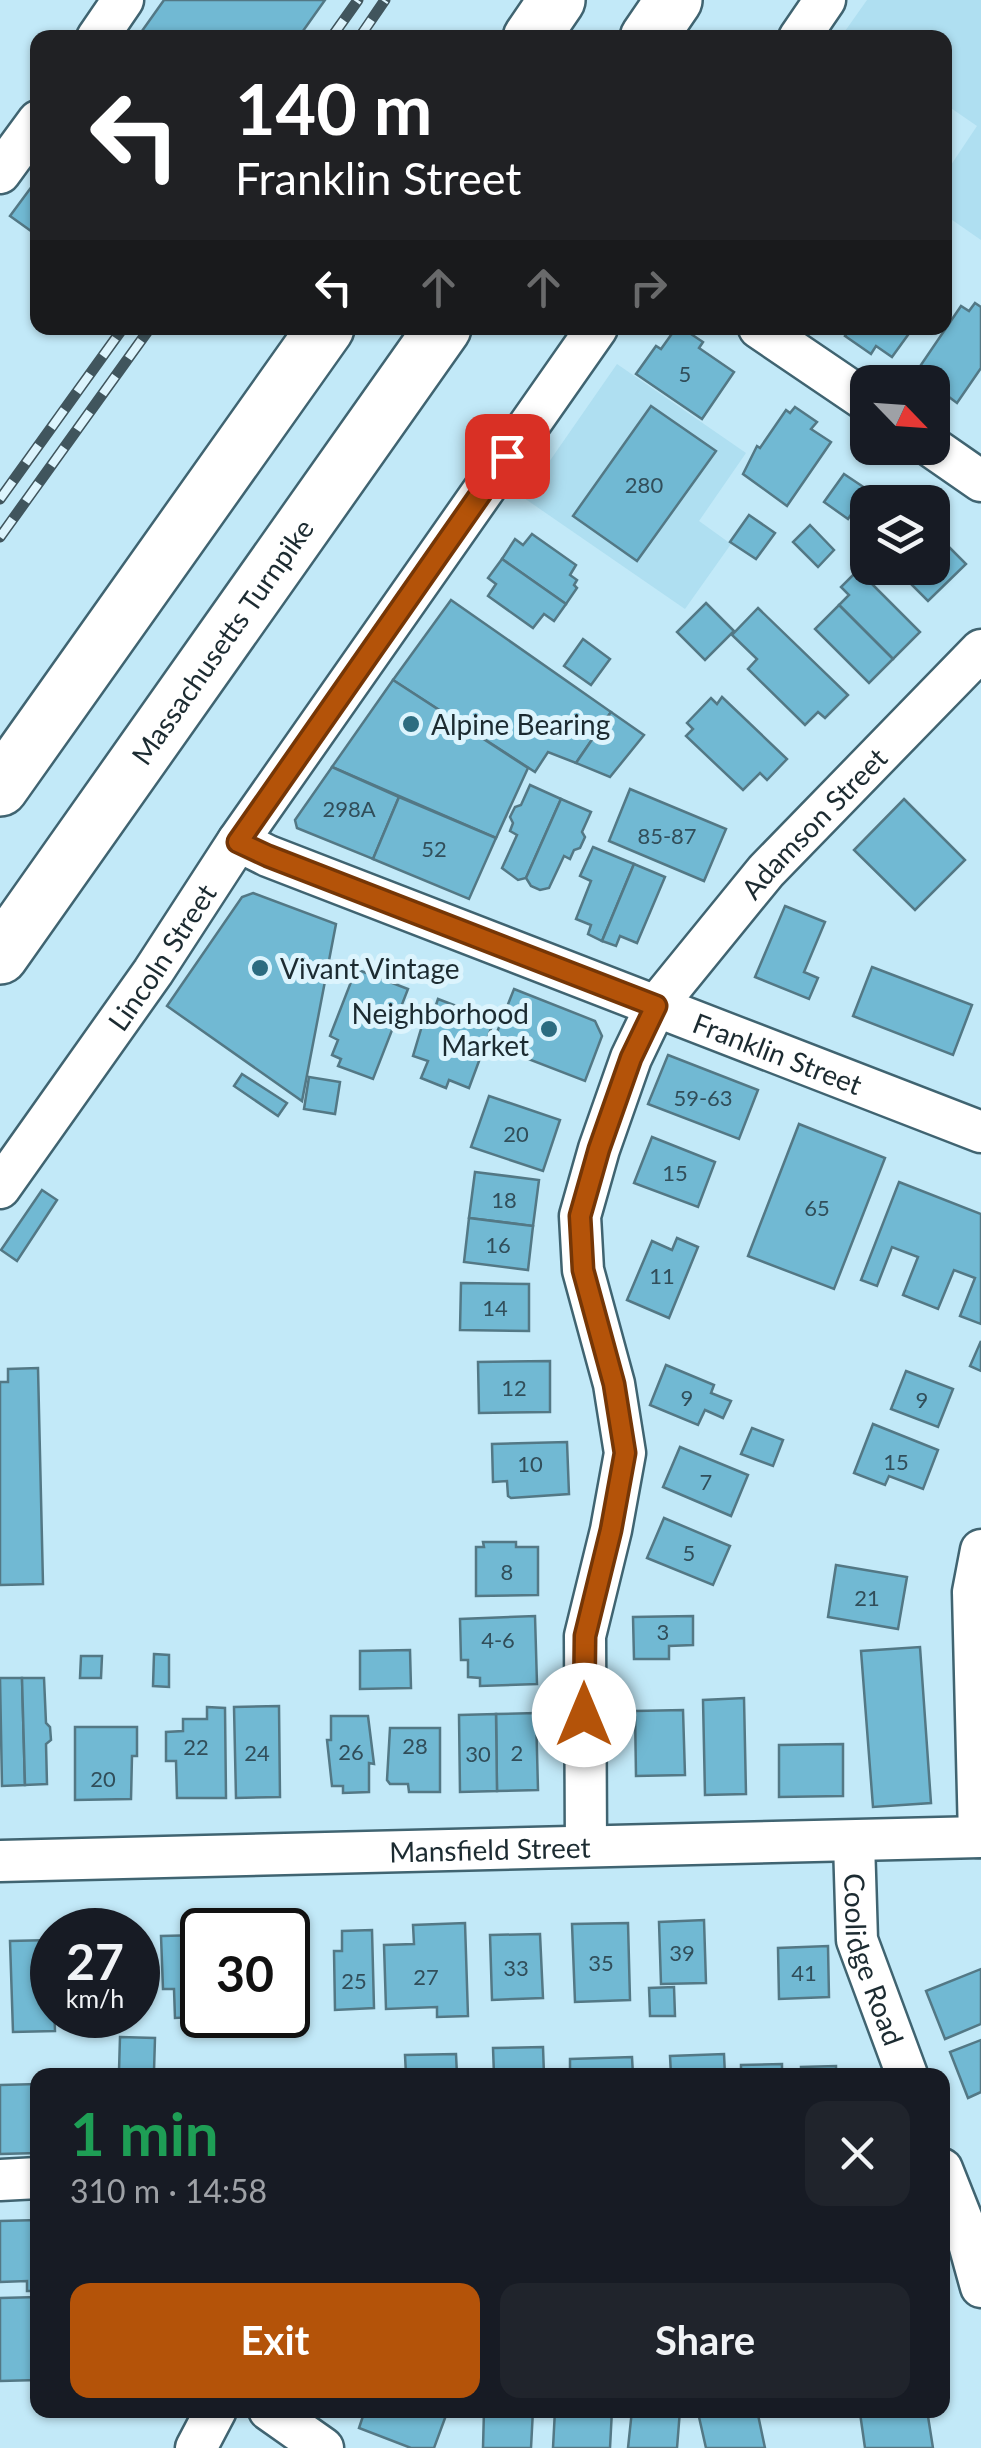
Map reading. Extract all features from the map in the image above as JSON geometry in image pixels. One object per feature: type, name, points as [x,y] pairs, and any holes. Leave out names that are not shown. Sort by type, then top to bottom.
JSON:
[{"type":"highway","points":[[536,30],[557,0]]},
{"type":"highway","points":[[653,30],[674,0]]},
{"type":"highway","points":[[0,788],[321,335]]},
{"type":"highway","name":"Massachusetts Turnpike","points":[[0,956],[438,335]]},
{"type":"street","points":[[102,30],[123,0]]},
{"type":"street","points":[[804,30],[825,0]]},
{"type":"street","points":[[0,174],[30,132]]},
{"type":"street","name":"Lincoln Street","points":[[0,1188],[591,335]]},
{"type":"street","points":[[769,335],[850,390]]},
{"type":"street","points":[[950,459],[981,481]]},
{"type":"street","name":"Adamson Street","points":[[586,1846],[585,1636],[625,1453],[614,1384],[583,1270],[580,1216],[625,1076],[656,1006],[766,871],[981,650]]},
{"type":"street","name":"Franklin Street","points":[[238,842],[981,1132]]},
{"type":"street","points":[[980,1837],[974,1592],[981,1550]]},
{"type":"street","name":"Mansfield Street","points":[[0,1860],[980,1837]]},
{"type":"street","name":"Coolidge Road","points":[[854,1842],[857,1940],[904,2068]]},
{"type":"street","points":[[0,2180],[30,2178]]},
{"type":"street","points":[[950,2190],[981,2287]]},
{"type":"street","points":[[196,2448],[212,2418]]},
{"type":"street","points":[[280,2418],[323,2448]]},
{"type":"shaded area","points":[[867,0],[981,0],[981,240],[952,220],[952,164],[977,126],[952,109],[952,30],[846,30]]},
{"type":"shaded area","points":[[617,364],[746,453],[699,521],[731,544],[685,609],[524,498]]},
{"type":"building","points":[[164,0],[325,0],[304,30],[143,30]]},
{"type":"building","points":[[30,189],[30,230],[10,216]]},
{"type":"building","points":[[975,303],[981,307],[981,368],[957,403],[950,398],[950,365],[921,365],[941,335],[952,335],[952,319],[961,306],[969,311]]},
{"type":"building","points":[[671,335],[692,335],[703,342],[699,348],[734,372],[702,419],[636,374],[656,346],[661,349]]},
{"type":"building","points":[[908,335],[892,357],[876,346],[871,354],[845,336]]},
{"type":"building","points":[[651,406],[716,451],[637,561],[573,516]]},
{"type":"building","points":[[795,407],[817,422],[811,429],[831,442],[787,506],[743,474],[757,446],[760,448],[786,410],[790,413]]},
{"type":"building","points":[[844,474],[860,485],[850,485],[848,519],[824,502]]},
{"type":"building","points":[[749,515],[775,533],[756,559],[730,542]]},
{"type":"building","points":[[810,525],[834,550],[818,567],[793,542]]},
{"type":"building","points":[[532,534],[576,565],[570,575],[577,580],[577,588],[566,604],[502,559],[515,539],[523,545]]},
{"type":"building","points":[[950,548],[966,564],[950,580]]},
{"type":"building","points":[[502,559],[566,604],[554,621],[544,614],[533,628],[488,596],[496,584],[488,578]]},
{"type":"building","points":[[850,578],[850,585],[873,585],[920,632],[893,659],[839,605],[849,595],[841,587]]},
{"type":"building","points":[[912,585],[944,585],[928,601]]},
{"type":"building","points":[[451,600],[611,712],[576,763],[548,752],[535,772],[393,680]]},
{"type":"building","points":[[706,603],[734,631],[705,660],[677,632]]},
{"type":"building","points":[[839,605],[893,659],[869,683],[815,629]]},
{"type":"building","points":[[758,608],[848,695],[825,718],[818,712],[805,725],[748,669],[757,659],[732,635]]},
{"type":"building","points":[[583,639],[610,659],[591,685],[564,666]]},
{"type":"building","name":"Alpine Bearing","points":[[393,680],[528,768],[496,838],[332,767]]},
{"type":"building","points":[[722,697],[787,759],[767,780],[760,773],[743,790],[686,736],[693,729],[687,723],[711,698],[717,704]]},
{"type":"building","points":[[611,712],[644,735],[610,777],[576,763]]},
{"type":"building","points":[[332,767],[399,797],[373,859],[297,828],[295,820]]},
{"type":"building","points":[[530,785],[561,799],[526,878],[518,880],[502,868],[517,835],[510,831],[510,817]]},
{"type":"building","points":[[630,789],[726,829],[704,881],[609,841]]},
{"type":"building","points":[[399,797],[496,838],[469,899],[373,859]]},
{"type":"building","points":[[561,799],[591,812],[580,848],[574,850],[570,859],[564,856],[549,888],[540,890],[526,878]]},
{"type":"building","points":[[904,799],[965,860],[915,910],[854,850]]},
{"type":"building","points":[[593,847],[634,864],[602,941],[588,934],[591,925],[576,919],[591,881],[580,876]]},
{"type":"building","points":[[634,864],[665,877],[637,943],[620,936],[616,946],[602,941]]},
{"type":"building","name":"Vivant Vintage","points":[[253,893],[336,924],[302,1101],[167,1006],[242,897]]},
{"type":"building","points":[[785,906],[825,922],[804,972],[818,978],[809,999],[755,977]]},
{"type":"building","points":[[872,967],[972,1005],[953,1055],[853,1016]]},
{"type":"building","points":[[356,969],[408,989],[373,1079],[338,1066],[341,1059],[332,1055],[338,1040],[330,1036]]},
{"type":"building","name":"Neighborhood Market","points":[[514,989],[595,1021],[602,1036],[585,1081],[492,1045]]},
{"type":"building","points":[[438,999],[488,1018],[486,1024],[492,1026],[469,1088],[449,1080],[446,1088],[421,1078],[428,1061],[413,1056],[427,1009],[434,1011]]},
{"type":"building","points":[[668,1055],[758,1090],[739,1139],[648,1104]]},
{"type":"building","points":[[242,1074],[287,1103],[278,1116],[234,1086]]},
{"type":"building","points":[[309,1077],[340,1082],[335,1114],[304,1109]]},
{"type":"building","points":[[489,1096],[560,1120],[543,1171],[471,1147]]},
{"type":"building","points":[[799,1124],[885,1158],[834,1289],[748,1256]]},
{"type":"building","points":[[652,1137],[715,1162],[698,1207],[634,1183]]},
{"type":"building","points":[[475,1172],[539,1180],[533,1226],[469,1218]]},
{"type":"building","points":[[899,1182],[981,1214],[981,1324],[960,1316],[975,1278],[954,1270],[938,1309],[903,1295],[918,1257],[892,1247],[877,1286],[861,1280]]},
{"type":"building","points":[[42,1190],[57,1200],[17,1261],[1,1250]]},
{"type":"building","points":[[469,1218],[533,1226],[528,1270],[464,1262]]},
{"type":"building","points":[[677,1238],[698,1247],[669,1318],[627,1300],[652,1241],[672,1250]]},
{"type":"building","points":[[461,1283],[529,1284],[529,1331],[460,1330]]},
{"type":"building","points":[[981,1341],[981,1371],[970,1366]]},
{"type":"building","points":[[550,1361],[550,1412],[479,1413],[478,1362]]},
{"type":"building","points":[[666,1365],[714,1385],[711,1393],[731,1401],[723,1418],[705,1410],[698,1425],[650,1405]]},
{"type":"building","points":[[38,1368],[43,1584],[0,1585],[0,1382],[8,1382],[8,1369]]},
{"type":"building","points":[[906,1371],[953,1389],[938,1427],[891,1409]]},
{"type":"building","points":[[873,1424],[938,1450],[923,1489],[889,1476],[885,1485],[854,1473]]},
{"type":"building","points":[[752,1428],[783,1440],[773,1466],[741,1454]]},
{"type":"building","points":[[567,1442],[569,1494],[511,1498],[507,1481],[493,1482],[492,1444]]},
{"type":"building","points":[[680,1447],[748,1475],[731,1516],[663,1487]]},
{"type":"building","points":[[664,1518],[730,1546],[713,1585],[647,1558]]},
{"type":"building","points":[[483,1542],[538,1547],[538,1595],[476,1596],[476,1547],[484,1547]]},
{"type":"building","points":[[836,1565],[907,1577],[898,1629],[828,1617]]},
{"type":"building","points":[[535,1616],[537,1684],[480,1686],[480,1678],[468,1677],[468,1660],[461,1660],[460,1619]]},
{"type":"building","points":[[693,1616],[693,1645],[669,1646],[669,1659],[634,1659],[633,1617]]},
{"type":"building","points":[[920,1647],[931,1803],[873,1807],[861,1651]]},
{"type":"building","points":[[410,1650],[411,1688],[360,1689],[360,1651]]},
{"type":"building","points":[[154,1654],[169,1655],[169,1687],[153,1686]]},
{"type":"building","points":[[81,1656],[102,1656],[101,1678],[80,1678]]},
{"type":"building","points":[[0,1678],[22,1678],[25,1785],[2,1786]]},
{"type":"building","points":[[22,1678],[44,1678],[46,1723],[51,1740],[46,1744],[47,1784],[25,1785]]},
{"type":"building","points":[[744,1698],[746,1794],[705,1795],[703,1700]]},
{"type":"building","points":[[279,1706],[280,1797],[236,1798],[234,1707]]},
{"type":"building","points":[[207,1707],[225,1708],[226,1798],[177,1798],[176,1761],[166,1761],[166,1732],[183,1731],[183,1719],[207,1719]]},
{"type":"building","points":[[683,1710],[685,1775],[636,1776],[635,1711]]},
{"type":"building","points":[[536,1713],[538,1790],[497,1791],[496,1714]]},
{"type":"building","points":[[496,1714],[497,1791],[460,1792],[459,1715]]},
{"type":"building","points":[[331,1716],[368,1716],[374,1764],[369,1763],[369,1792],[343,1793],[343,1786],[332,1786],[327,1740],[331,1740]]},
{"type":"building","points":[[75,1727],[137,1727],[131,1799],[75,1800]]},
{"type":"building","points":[[390,1728],[440,1728],[440,1792],[409,1792],[408,1784],[390,1784]]},
{"type":"building","points":[[843,1744],[843,1796],[779,1797],[779,1745]]},
{"type":"building","points":[[704,1920],[706,1983],[661,1984],[659,1922]]},
{"type":"building","points":[[465,1923],[468,2016],[437,2017],[437,2007],[386,2009],[384,1945],[414,1944],[413,1925]]},
{"type":"building","points":[[628,1923],[630,2000],[575,2002],[572,1924]]},
{"type":"building","points":[[372,1930],[374,2008],[335,2010],[334,1951],[342,1951],[342,1931]]},
{"type":"building","points":[[540,1934],[543,1998],[492,2000],[490,1935]]},
{"type":"building","points":[[161,1936],[180,1936],[180,2018],[175,2018],[174,1989],[163,1989]]},
{"type":"building","points":[[10,1941],[30,1941],[30,2032],[13,2032]]},
{"type":"building","points":[[828,1946],[829,1997],[779,1999],[778,1948]]},
{"type":"building","points":[[981,1969],[981,2024],[945,2039],[926,1991]]},
{"type":"building","points":[[674,1987],[675,2016],[650,2016],[649,1988]]},
{"type":"building","points":[[120,2038],[155,2038],[154,2068],[119,2068]]},
{"type":"building","points":[[981,2040],[981,2092],[968,2098],[950,2052]]},
{"type":"building","points":[[543,2047],[544,2068],[494,2068],[493,2048]]},
{"type":"building","points":[[456,2054],[457,2068],[406,2068],[405,2055]]},
{"type":"building","points":[[724,2054],[725,2068],[671,2068],[670,2056]]},
{"type":"building","points":[[632,2057],[633,2068],[570,2068],[570,2059]]},
{"type":"building","points":[[782,2064],[782,2068],[741,2068]]},
{"type":"building","points":[[30,2084],[30,2153],[0,2154],[0,2085]]},
{"type":"building","points":[[30,2220],[30,2291],[27,2281],[0,2282],[0,2221]]},
{"type":"building","points":[[30,2297],[30,2380],[0,2381],[0,2298]]},
{"type":"building","points":[[362,2418],[445,2418],[434,2448],[411,2448],[359,2428]]},
{"type":"building","points":[[484,2418],[533,2418],[531,2448],[483,2448]]},
{"type":"building","points":[[555,2418],[612,2418],[610,2448],[553,2448]]},
{"type":"building","points":[[631,2418],[679,2418],[677,2448],[628,2448]]},
{"type":"building","points":[[699,2418],[759,2418],[765,2448],[706,2448]]},
{"type":"building","points":[[861,2418],[928,2418],[933,2448],[865,2448]]},
{"type":"railway","points":[[337,30],[358,0]]},
{"type":"railway","points":[[364,30],[385,0]]},
{"type":"railway","points":[[0,499],[118,335]]},
{"type":"railway","points":[[0,537],[145,335]]},
{"type":"place","name":"Alpine Bearing","points":[[411,724]]},
{"type":"place","name":"Vivant Vintage","points":[[260,968]]},
{"type":"place","name":"Neighborhood Market","points":[[549,1029]]},
{"type":"route","points":[[507,456],[238,842],[656,1006],[631,1058],[580,1216],[583,1270],[614,1384],[625,1453],[585,1636],[584,1715]]}]
